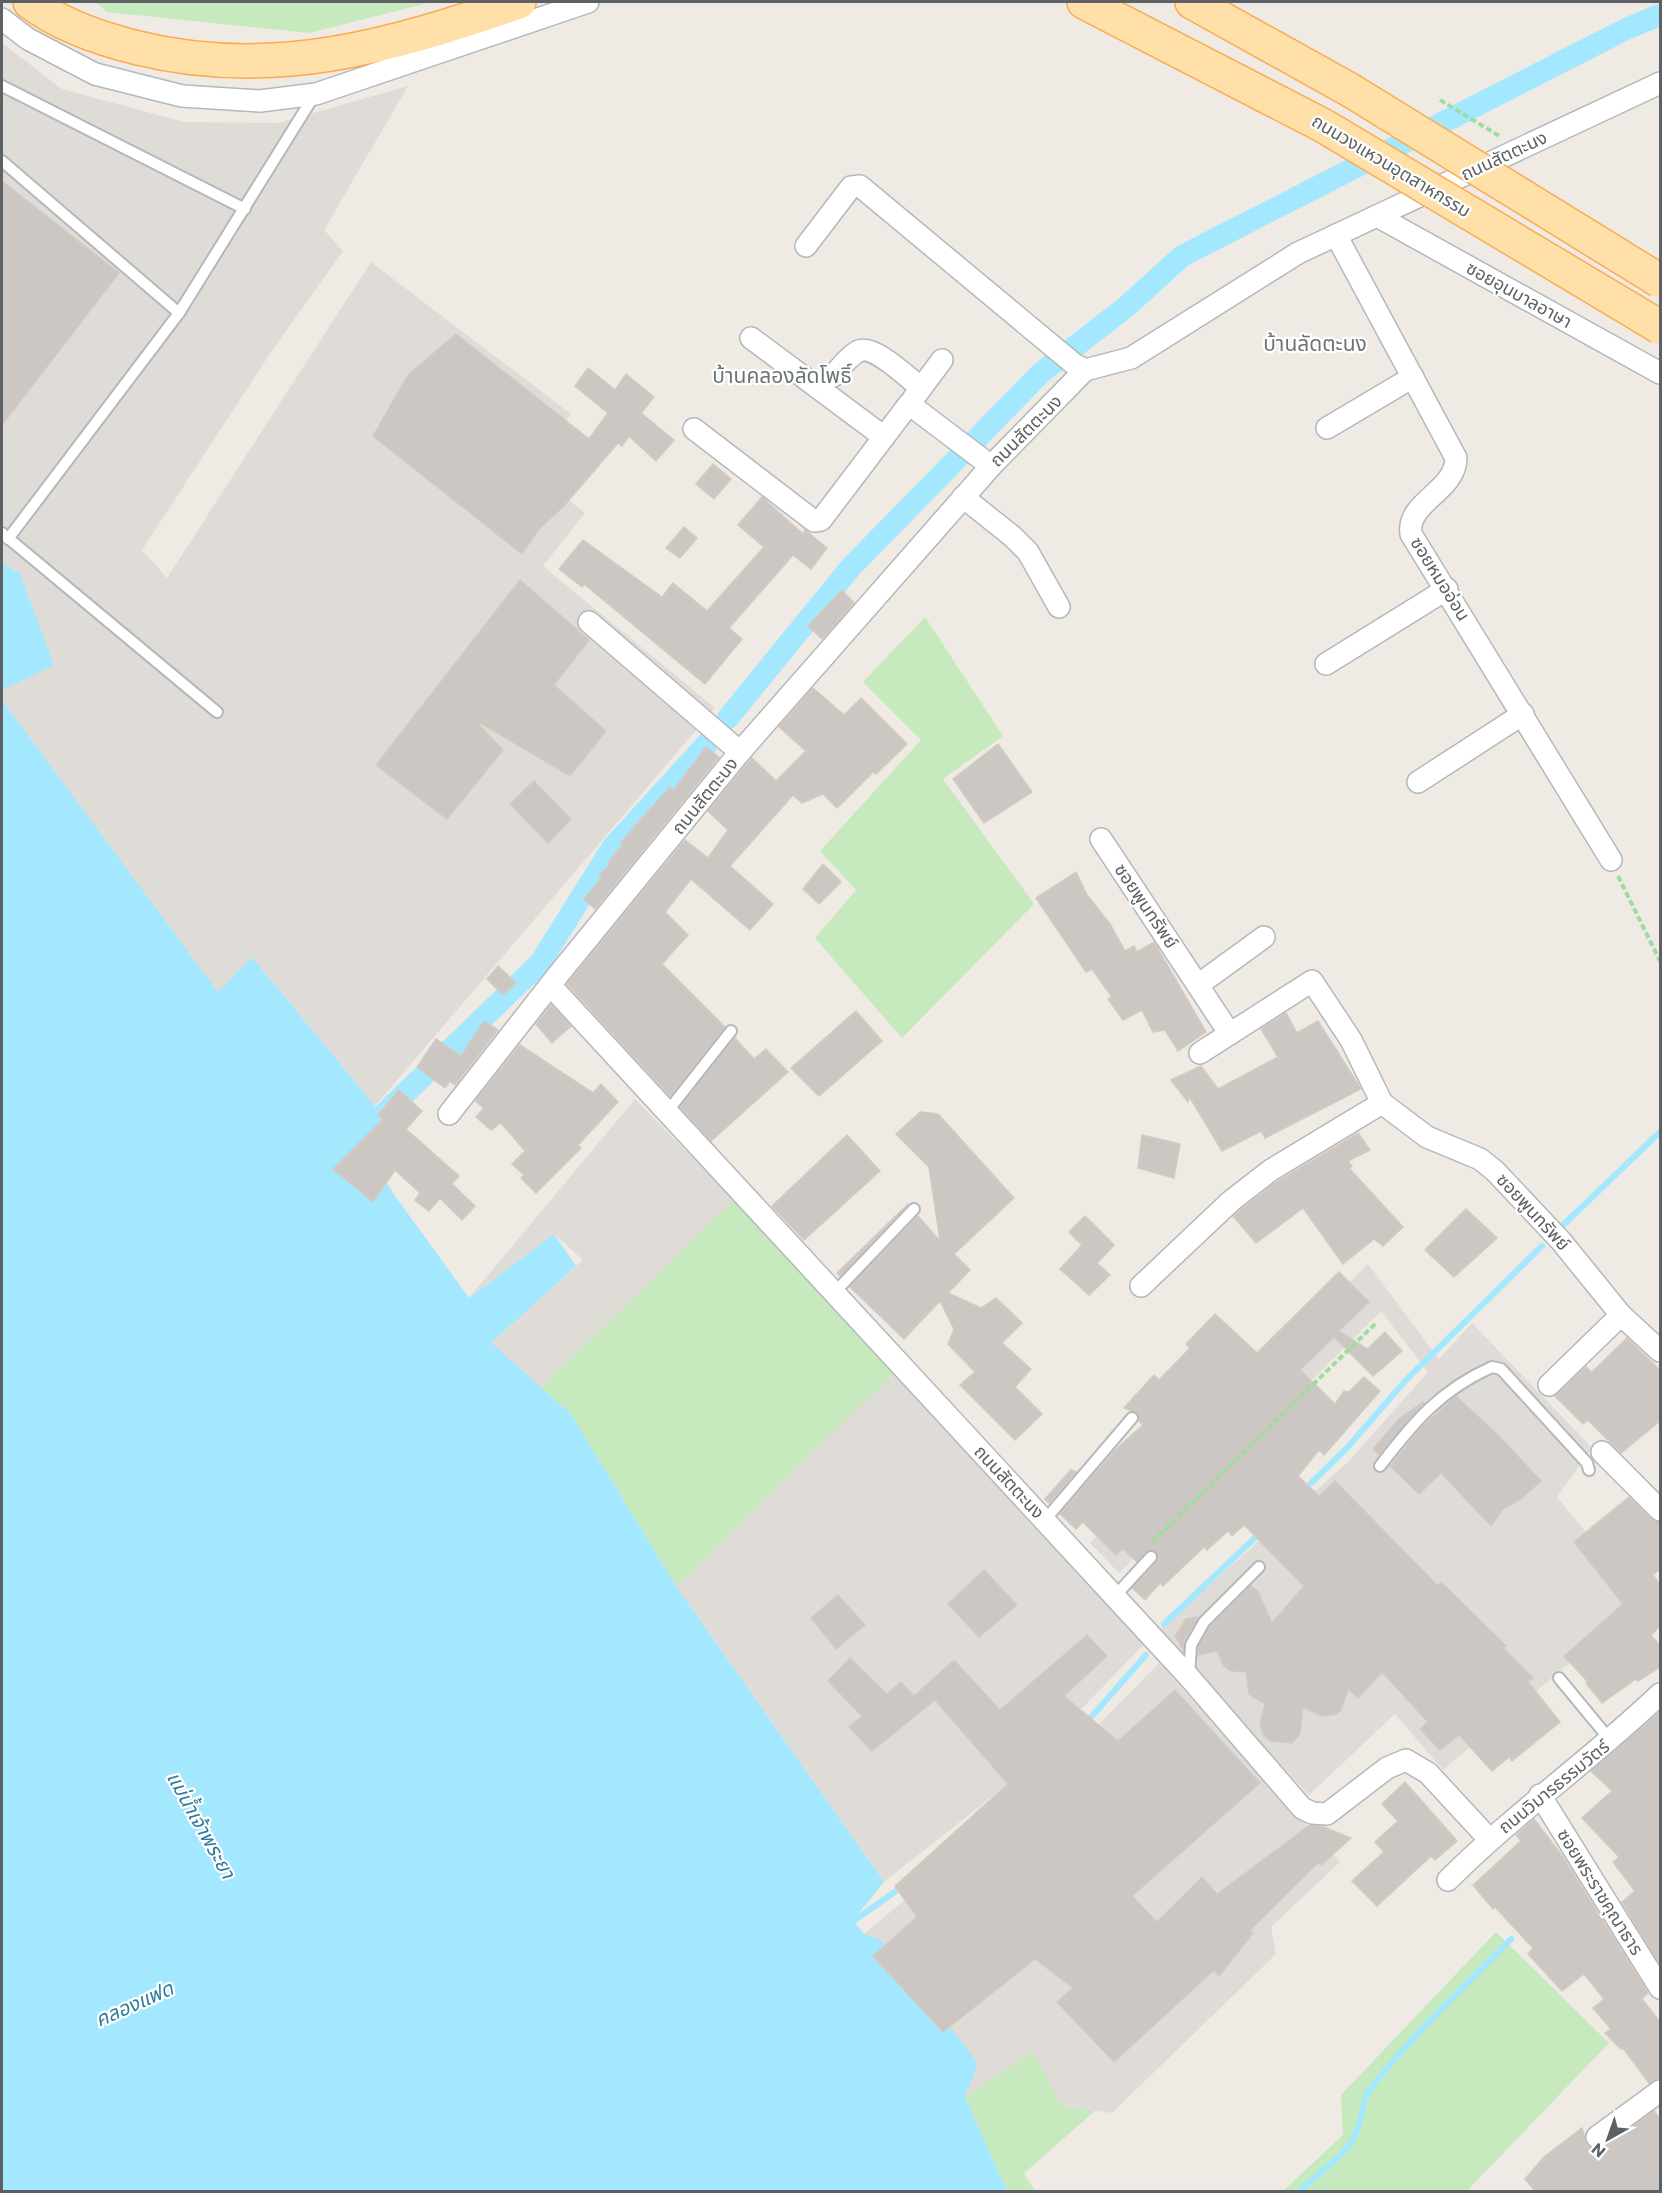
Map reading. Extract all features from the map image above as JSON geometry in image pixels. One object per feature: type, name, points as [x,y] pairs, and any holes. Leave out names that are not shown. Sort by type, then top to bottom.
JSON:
[{"type":"main road","points":[[30,2],[102,39],[180,58],[254,62],[327,56],[382,44],[519,2]]},
{"type":"main road","points":[[1084,2],[1324,126]]},
{"type":"main road","name":"ถนนวงแหวนอุตสาหกรรม","points":[[1123,2],[1324,126],[1660,327]]},
{"type":"main road","points":[[1192,2],[1350,90]]},
{"type":"main road","points":[[1218,2],[1350,90],[1660,281]]},
{"type":"street","points":[[2,18],[28,39],[95,74],[182,96],[260,101],[316,94],[588,2]]},
{"type":"street","name":"ถนนสัตตะนง","points":[[449,1114],[550,985],[740,752],[963,497],[985,462],[1080,367],[1131,358],[1298,254],[1660,83]]},
{"type":"street","points":[[806,246],[851,187],[860,186],[1080,367]]},
{"type":"street","name":"ซอยอุนบาลอาษา","points":[[1377,216],[1660,373]]},
{"type":"street","name":"ซอยหมออ่อน","points":[[1336,235],[1456,458],[1453,476],[1416,513],[1410,525],[1412,534],[1611,860]]},
{"type":"street","points":[[751,338],[884,437]]},
{"type":"street","points":[[833,376],[857,351],[864,349],[875,352],[956,440],[985,462]]},
{"type":"street","points":[[694,429],[814,521],[821,520],[942,360]]},
{"type":"street","points":[[1327,428],[1413,376]]},
{"type":"street","points":[[963,497],[1012,536],[1028,552],[1059,607]]},
{"type":"street","points":[[1326,664],[1447,590]]},
{"type":"street","points":[[589,622],[740,752]]},
{"type":"street","points":[[1418,782],[1523,714]]},
{"type":"street","name":"ซอยพูนทรัพย์","points":[[1101,839],[1230,1034]]},
{"type":"street","points":[[1198,985],[1264,937]]},
{"type":"street","name":"ซอยพูนทรัพย์","points":[[1200,1053],[1312,981],[1351,1040],[1382,1103],[1427,1137],[1480,1159],[1495,1171],[1561,1241],[1621,1315],[1660,1351]]},
{"type":"street","name":"ถนนสัตตะนง","points":[[550,985],[1115,1596],[1189,1677],[1302,1808],[1312,1813],[1327,1814],[1387,1768],[1406,1760],[1428,1773],[1489,1839]]},
{"type":"street","points":[[1141,1286],[1231,1201],[1263,1176],[1382,1103]]},
{"type":"street","points":[[1549,1385],[1621,1315]]},
{"type":"street","points":[[1602,1452],[1660,1510]]},
{"type":"street","name":"ถนนวิมารธรรมวัตร์","points":[[1448,1880],[1489,1839],[1540,1795],[1611,1742],[1660,1694]]},
{"type":"street","name":"ซอยพระราชคุณาธาร","points":[[1540,1795],[1660,1988]]},
{"type":"street","points":[[1597,2137],[1660,2091]]},
{"type":"lane","points":[[2,86],[245,209]]},
{"type":"lane","points":[[217,712],[5,536],[178,313],[316,94]]},
{"type":"lane","points":[[2,161],[178,313]]},
{"type":"lane","points":[[667,1112],[731,1031]]},
{"type":"lane","points":[[835,1292],[914,1209]]},
{"type":"lane","points":[[1380,1466],[1415,1420],[1439,1397],[1492,1367],[1501,1369],[1587,1463],[1589,1470]]},
{"type":"lane","points":[[1045,1520],[1132,1418]]},
{"type":"lane","points":[[1115,1596],[1150,1551]]},
{"type":"lane","points":[[1189,1677],[1191,1645],[1204,1622],[1259,1567]]},
{"type":"lane","points":[[1558,1678],[1611,1742]]},
{"type":"path","points":[[1440,100],[1477,122]]},
{"type":"path","points":[[1611,860],[1660,961]]},
{"type":"path","points":[[1150,1551],[1376,1323]]},
{"type":"shaded area","points":[[2,43],[62,89],[184,122],[278,123],[408,86],[324,230],[343,251],[271,352],[142,550],[167,578],[371,262],[571,414],[527,467],[585,513],[543,566],[715,708],[375,1106],[252,957],[218,993],[2,700],[2,690],[53,665],[20,573],[2,563]]},
{"type":"shaded area","points":[[635,1099],[734,1200],[540,1389],[490,1343],[583,1260],[554,1234],[469,1298]]},
{"type":"shaded area","points":[[1368,1264],[1439,1359],[1472,1323],[1592,1448],[1557,1497],[1643,1601],[1443,1770],[1395,1714],[1309,1795],[1157,1632],[1349,1461],[1428,1372],[1381,1311],[1119,1573],[1090,1543]]},
{"type":"shaded area","points":[[894,1373],[1145,1643],[1013,1780],[884,1882],[676,1586]]},
{"type":"shaded area","points":[[1159,1663],[1340,1862],[1271,1927],[1276,1954],[1112,2113],[1062,2106],[1033,2053],[965,2097],[864,1934],[1020,1804]]},
{"type":"green space","points":[[95,2],[432,2],[309,33],[107,12]]},
{"type":"green space","points":[[925,617],[1003,736],[943,779],[1034,904],[902,1038],[815,938],[856,890],[820,851],[921,740],[863,682]]},
{"type":"green space","points":[[734,1200],[894,1373],[676,1586],[571,1414],[540,1389]]},
{"type":"green space","points":[[1496,1932],[1609,2043],[1467,2191],[1283,2191],[1343,2135],[1341,2095]]},
{"type":"green space","points":[[1033,2052],[1062,2106],[1095,2111],[1024,2173],[1035,2191],[1007,2191],[965,2097]]},
{"type":"water","points":[[2,563],[20,573],[54,665],[2,690]]},
{"type":"water","points":[[2,700],[218,992],[252,957],[375,1106],[362,1140],[393,1193],[469,1298],[554,1234],[576,1266],[491,1343],[571,1414],[676,1586],[884,1882],[853,1920],[864,1934],[881,1940],[978,2063],[965,2097],[1007,2191],[2,2191]]},
{"type":"building","points":[[2,181],[119,273],[2,425]]},
{"type":"building","points":[[456,334],[589,439],[608,413],[575,386],[588,368],[615,390],[626,374],[654,397],[641,413],[674,440],[656,461],[629,436],[622,446],[618,443],[563,507],[539,529],[522,554],[373,436],[408,375]]},
{"type":"building","points":[[713,464],[731,479],[714,499],[696,484]]},
{"type":"building","points":[[762,497],[803,534],[805,530],[827,548],[811,569],[793,555],[729,628],[742,639],[705,684],[584,584],[582,587],[559,569],[583,540],[662,597],[673,583],[707,611],[764,547],[738,525]]},
{"type":"building","points":[[684,527],[697,538],[680,558],[666,548]]},
{"type":"building","points":[[520,580],[589,640],[554,685],[606,731],[570,776],[480,723],[479,725],[503,750],[447,819],[376,765]]},
{"type":"building","points":[[842,590],[854,603],[822,639],[808,626]]},
{"type":"building","points":[[813,688],[844,715],[861,698],[907,744],[876,774],[873,772],[837,808],[823,794],[802,803],[793,795],[730,866],[773,904],[750,930],[691,879],[665,912],[688,935],[662,964],[725,1027],[670,1096],[567,984],[685,840],[708,858],[728,830],[708,811],[752,758],[776,781],[806,751],[779,727]]},
{"type":"building","points":[[998,744],[1032,792],[984,823],[953,779]]},
{"type":"building","points":[[706,747],[719,757],[595,909],[584,899],[601,879],[599,876],[623,844],[621,842],[670,787],[673,791]]},
{"type":"building","points":[[534,781],[571,819],[548,843],[510,804]]},
{"type":"building","points":[[823,864],[841,882],[819,904],[803,889]]},
{"type":"building","points":[[1076,872],[1087,895],[1110,924],[1125,951],[1134,946],[1137,952],[1154,942],[1206,1032],[1178,1051],[1165,1030],[1153,1032],[1142,1010],[1123,1020],[1108,999],[1112,997],[1092,969],[1086,972],[1036,898]]},
{"type":"building","points":[[498,966],[516,983],[503,995],[487,979]]},
{"type":"building","points":[[551,1005],[571,1026],[552,1043],[536,1024]]},
{"type":"building","points":[[856,1011],[882,1041],[819,1096],[791,1068]]},
{"type":"building","points":[[1286,1013],[1297,1033],[1318,1021],[1361,1089],[1265,1138],[1261,1131],[1222,1151],[1189,1096],[1188,1102],[1171,1080],[1201,1066],[1218,1089],[1278,1057],[1261,1029]]},
{"type":"building","points":[[484,1021],[498,1030],[455,1085],[450,1081],[445,1088],[417,1067],[436,1039],[461,1056]]},
{"type":"building","points":[[735,1038],[754,1059],[766,1049],[788,1072],[711,1141],[680,1107]]},
{"type":"building","points":[[520,1045],[593,1093],[601,1084],[618,1102],[578,1145],[581,1148],[536,1193],[521,1178],[524,1175],[512,1164],[525,1151],[501,1123],[491,1130],[476,1117],[484,1108],[475,1101]]},
{"type":"building","points":[[399,1090],[422,1111],[406,1129],[459,1176],[452,1184],[475,1206],[462,1220],[440,1198],[429,1211],[415,1200],[420,1193],[395,1170],[373,1202],[333,1169],[383,1119],[378,1115]]},
{"type":"building","points":[[920,1112],[938,1114],[1014,1198],[954,1254],[970,1270],[948,1293],[981,1308],[996,1298],[1022,1323],[1002,1343],[1031,1369],[1015,1387],[1042,1414],[1015,1440],[960,1385],[975,1372],[948,1344],[954,1329],[940,1301],[904,1339],[850,1287],[918,1216],[940,1241],[929,1167],[896,1134]]},
{"type":"building","points":[[1358,1133],[1370,1150],[1348,1161],[1352,1166],[1349,1168],[1403,1227],[1383,1246],[1374,1239],[1343,1264],[1303,1208],[1256,1243],[1233,1216],[1278,1181]]},
{"type":"building","points":[[847,1135],[880,1171],[804,1240],[772,1206]]},
{"type":"building","points":[[1142,1135],[1180,1144],[1174,1178],[1138,1168]]},
{"type":"building","points":[[908,1204],[840,1276],[837,1273]]},
{"type":"building","points":[[1466,1209],[1497,1238],[1454,1277],[1425,1250]]},
{"type":"building","points":[[1085,1216],[1114,1245],[1097,1263],[1110,1275],[1089,1295],[1060,1269],[1082,1245],[1069,1232]]},
{"type":"building","points":[[1339,1272],[1369,1302],[1339,1331],[1367,1349],[1385,1332],[1402,1351],[1373,1376],[1334,1337],[1300,1370],[1335,1404],[1344,1391],[1349,1392],[1364,1377],[1380,1391],[1324,1455],[1319,1450],[1298,1476],[1319,1496],[1335,1481],[1438,1586],[1441,1582],[1506,1646],[1503,1648],[1533,1678],[1528,1682],[1560,1722],[1512,1761],[1509,1757],[1492,1771],[1459,1735],[1440,1750],[1420,1729],[1428,1722],[1382,1672],[1358,1698],[1348,1689],[1341,1710],[1336,1714],[1322,1716],[1303,1707],[1300,1734],[1292,1743],[1271,1741],[1264,1736],[1260,1725],[1265,1704],[1249,1694],[1246,1672],[1231,1671],[1224,1666],[1217,1651],[1198,1655],[1198,1647],[1210,1627],[1251,1586],[1258,1592],[1272,1623],[1304,1586],[1244,1525],[1232,1536],[1228,1531],[1207,1550],[1204,1547],[1163,1586],[1160,1583],[1145,1600],[1132,1588],[1157,1562],[1156,1552],[1148,1550],[1137,1562],[1123,1549],[1116,1555],[1083,1522],[1076,1529],[1060,1514],[1115,1450],[1143,1425],[1137,1413],[1124,1408],[1154,1375],[1159,1380],[1190,1348],[1186,1344],[1215,1314],[1257,1353]]},
{"type":"building","points":[[1627,1338],[1660,1370],[1660,1421],[1621,1453],[1588,1420],[1583,1424],[1555,1396],[1586,1367],[1592,1372]]},
{"type":"building","points":[[1456,1396],[1498,1435],[1541,1481],[1521,1499],[1502,1510],[1491,1526],[1441,1473],[1419,1494],[1390,1466],[1422,1427]]},
{"type":"building","points":[[1423,1402],[1379,1455],[1373,1449],[1400,1418]]},
{"type":"building","points":[[1071,1470],[1076,1472],[1049,1503],[1045,1499]]},
{"type":"building","points":[[1629,1497],[1651,1519],[1660,1522],[1660,1569],[1653,1575],[1660,1585],[1660,1626],[1651,1635],[1660,1646],[1660,1667],[1638,1681],[1636,1679],[1602,1703],[1586,1683],[1588,1682],[1564,1656],[1623,1604],[1574,1542]]},
{"type":"building","points":[[984,1570],[1017,1605],[979,1637],[948,1604]]},
{"type":"building","points":[[838,1595],[865,1625],[836,1649],[811,1618]]},
{"type":"building","points":[[1198,1618],[1184,1641],[1183,1650],[1175,1636],[1186,1619]]},
{"type":"building","points":[[1087,1635],[1107,1656],[1064,1696],[1118,1741],[1175,1690],[1260,1783],[1132,1896],[1157,1922],[1202,1877],[1217,1894],[1310,1825],[1324,1827],[1351,1838],[1321,1865],[1318,1863],[1250,1930],[1253,1933],[1219,1976],[1214,1970],[1114,2062],[1057,2002],[1073,1988],[1035,1959],[943,2032],[873,1956],[917,1917],[895,1886],[1008,1784],[935,1700],[872,1751],[849,1727],[862,1716],[828,1681],[850,1658],[887,1694],[901,1682],[914,1696],[954,1660],[1000,1710]]},
{"type":"building","points":[[1660,1712],[1660,1965],[1622,1902],[1635,1891],[1613,1862],[1619,1857],[1582,1818],[1612,1791],[1591,1771]]},
{"type":"building","points":[[1405,1782],[1457,1841],[1435,1860],[1431,1856],[1377,1906],[1352,1881],[1384,1852],[1375,1842],[1398,1821],[1382,1804]]},
{"type":"building","points":[[1534,1819],[1563,1857],[1648,1993],[1642,1999],[1660,2022],[1660,2079],[1649,2083],[1623,2048],[1621,2049],[1605,2033],[1611,2029],[1593,2008],[1604,1999],[1584,1974],[1562,1991],[1528,1954],[1533,1948],[1495,1907],[1493,1909],[1473,1885],[1521,1841],[1516,1835]]},
{"type":"building","points":[[1654,2111],[1660,2119],[1660,2192],[1536,2192],[1525,2179],[1544,2157],[1582,2128],[1587,2145],[1599,2150]]},
{"type":"waterway","points":[[728,718],[851,567],[1042,372],[1126,307],[1182,256],[1628,28],[1660,15]]},
{"type":"waterway","points":[[341,1151],[361,1136],[540,963],[612,848],[713,737]]},
{"type":"waterway","points":[[1559,1229],[1660,1132]]},
{"type":"waterway","points":[[1304,1490],[1347,1448],[1406,1380],[1542,1246]]},
{"type":"waterway","points":[[1164,1624],[1260,1533]]},
{"type":"waterway","points":[[1085,1724],[1146,1655]]},
{"type":"waterway","points":[[848,1925],[903,1886]]},
{"type":"waterway","points":[[1298,2192],[1339,2157],[1352,2141],[1359,2126],[1366,2096],[1375,2083],[1424,2027],[1511,1939]]},
{"type":"district","name":"บ้านลัดตะนง","points":[[1315,344]]},
{"type":"district","name":"บ้านคลองลัดโพธิ์","points":[[782,376]]},
{"type":"water label","name":"แม่น้ำเจ้าพระยา","points":[[201,1825]]},
{"type":"water label","name":"คลองแฟด","points":[[134,2004]]}]
